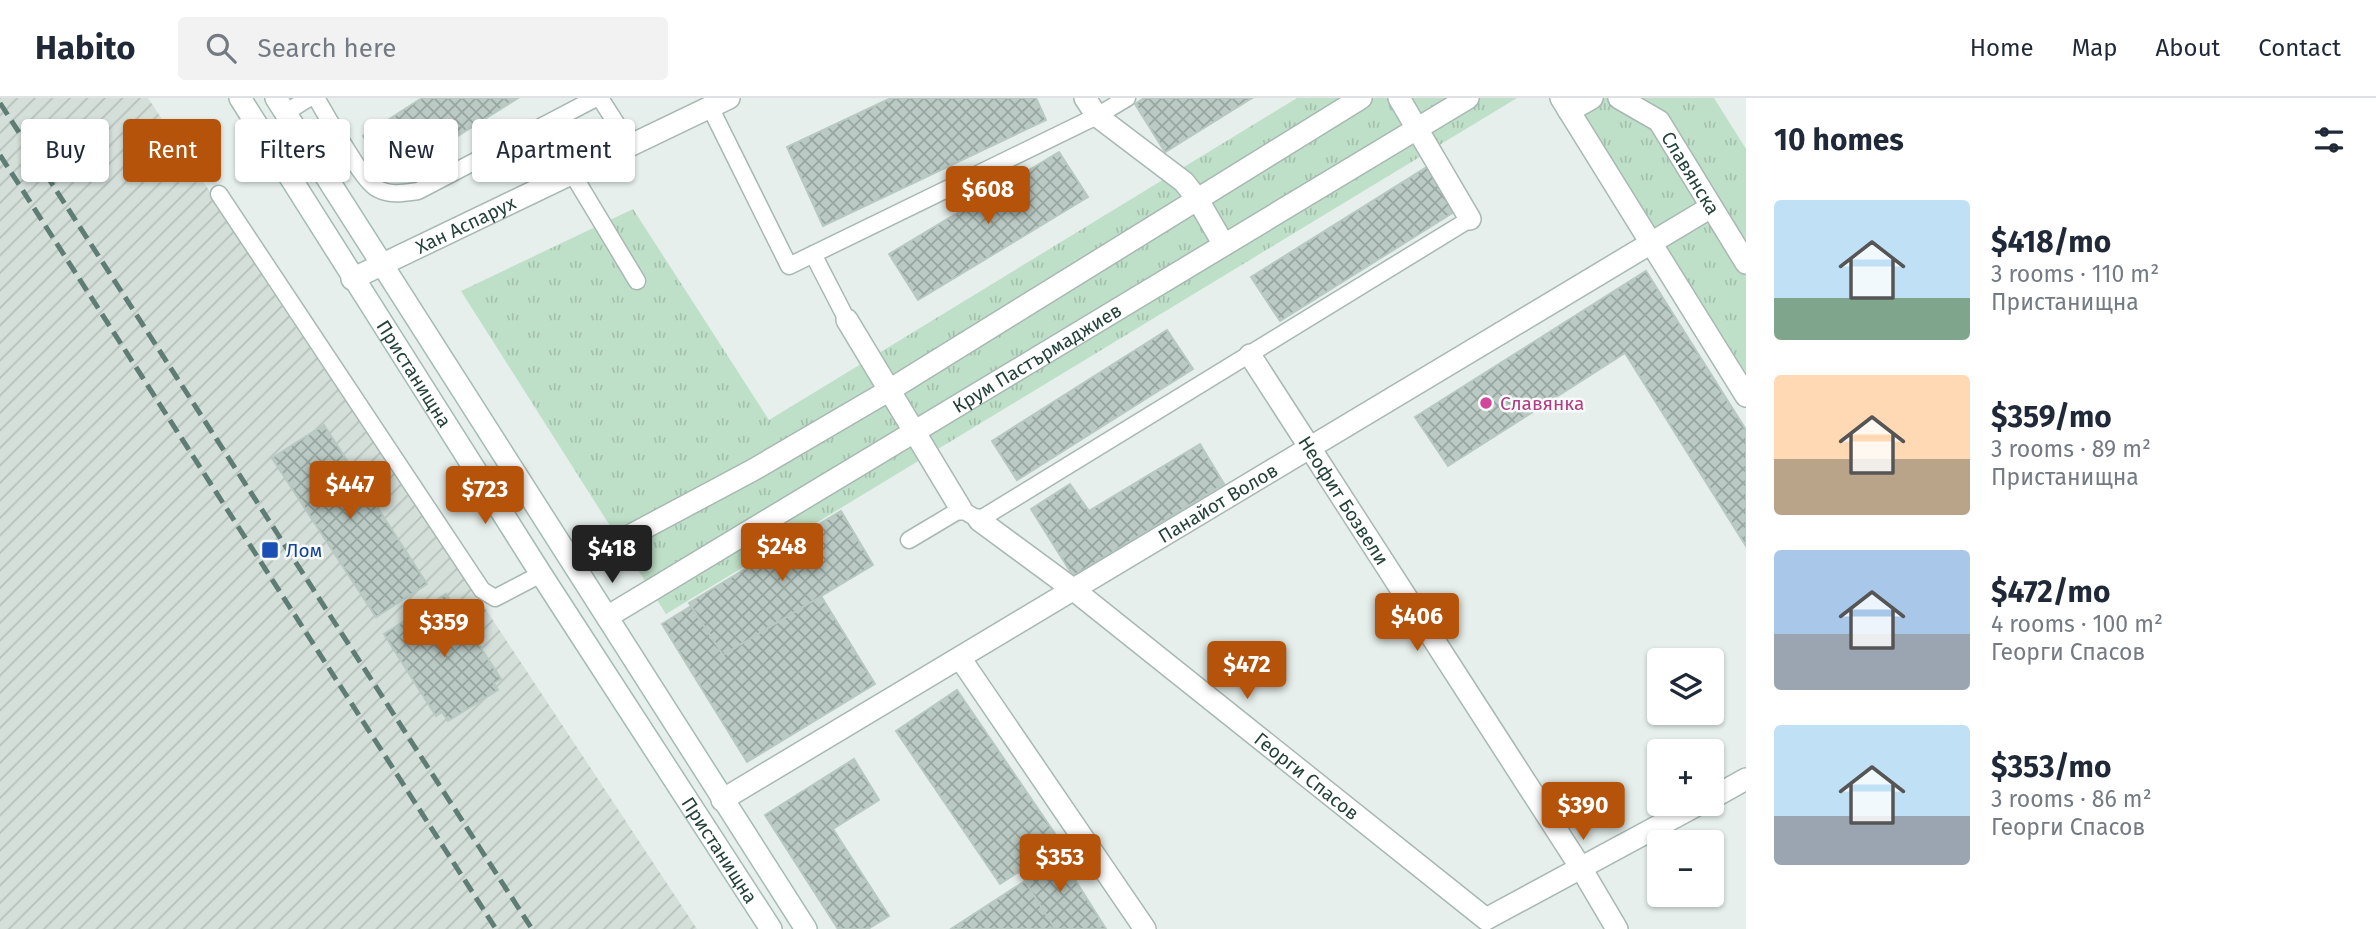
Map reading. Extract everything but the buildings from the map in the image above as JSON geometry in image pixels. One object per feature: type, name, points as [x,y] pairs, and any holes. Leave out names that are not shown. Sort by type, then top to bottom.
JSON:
[{"type":"street","name":"Пристанищна","points":[[240,98],[352,279],[771,929]]},
{"type":"street","name":"Хан Аспарух","points":[[635,143],[729,98]]},
{"type":"street","points":[[1085,98],[1097,116],[1184,182],[1224,244]]},
{"type":"street","points":[[575,565],[753,470],[888,391],[1361,98]]},
{"type":"street","points":[[1399,98],[1471,219]]},
{"type":"street","name":"Крум Пастърмаджиев","points":[[607,617],[1468,98]]},
{"type":"street","points":[[1592,98],[1565,105],[1746,396]]},
{"type":"street","name":"Славянска","points":[[1619,98],[1659,121],[1746,263]]},
{"type":"street","name":"Пристанищна","points":[[281,105],[806,929]]},
{"type":"street","name":"Хан Аспарух","points":[[352,279],[553,182]]},
{"type":"street","name":"Панайот Волов","points":[[722,800],[1711,207]]},
{"type":"street","points":[[846,320],[914,432],[970,514]]},
{"type":"street","name":"Неофит Бозвели","points":[[1251,355],[1581,868],[1617,929]]},
{"type":"street","name":"Георги Спасов","points":[[970,514],[1074,590],[1486,919],[1581,868]]},
{"type":"street","points":[[960,658],[1145,929]]},
{"type":"street","points":[[1724,791],[1746,779]]},
{"type":"street","points":[[1581,868],[1677,816]]},
{"type":"lane","points":[[281,105],[309,98]]},
{"type":"lane","points":[[316,98],[375,188],[395,195],[418,191],[598,98],[612,119]]},
{"type":"lane","points":[[710,107],[789,266],[1097,116],[1127,98]]},
{"type":"lane","points":[[577,182],[637,281]]},
{"type":"lane","points":[[219,194],[482,590],[495,598],[541,574]]},
{"type":"lane","points":[[909,540],[970,514],[1251,355],[1471,219]]},
{"type":"lane","points":[[813,254],[846,320]]},
{"type":"shaded area","points":[[0,98],[148,98],[162,119],[123,119],[123,182],[203,182],[697,929],[0,929]]},
{"type":"green space","points":[[1297,98],[1517,98],[666,614],[461,291],[633,209],[769,420]]},
{"type":"green space","points":[[1560,98],[1714,98],[1746,149],[1746,400]]},
{"type":"railway","points":[[0,103],[532,929]]},
{"type":"railway","points":[[0,155],[496,929]]},
{"type":"place","name":"Славянка","points":[[1486,403]]},
{"type":"place","name":"Лом","points":[[270,550]]}]
